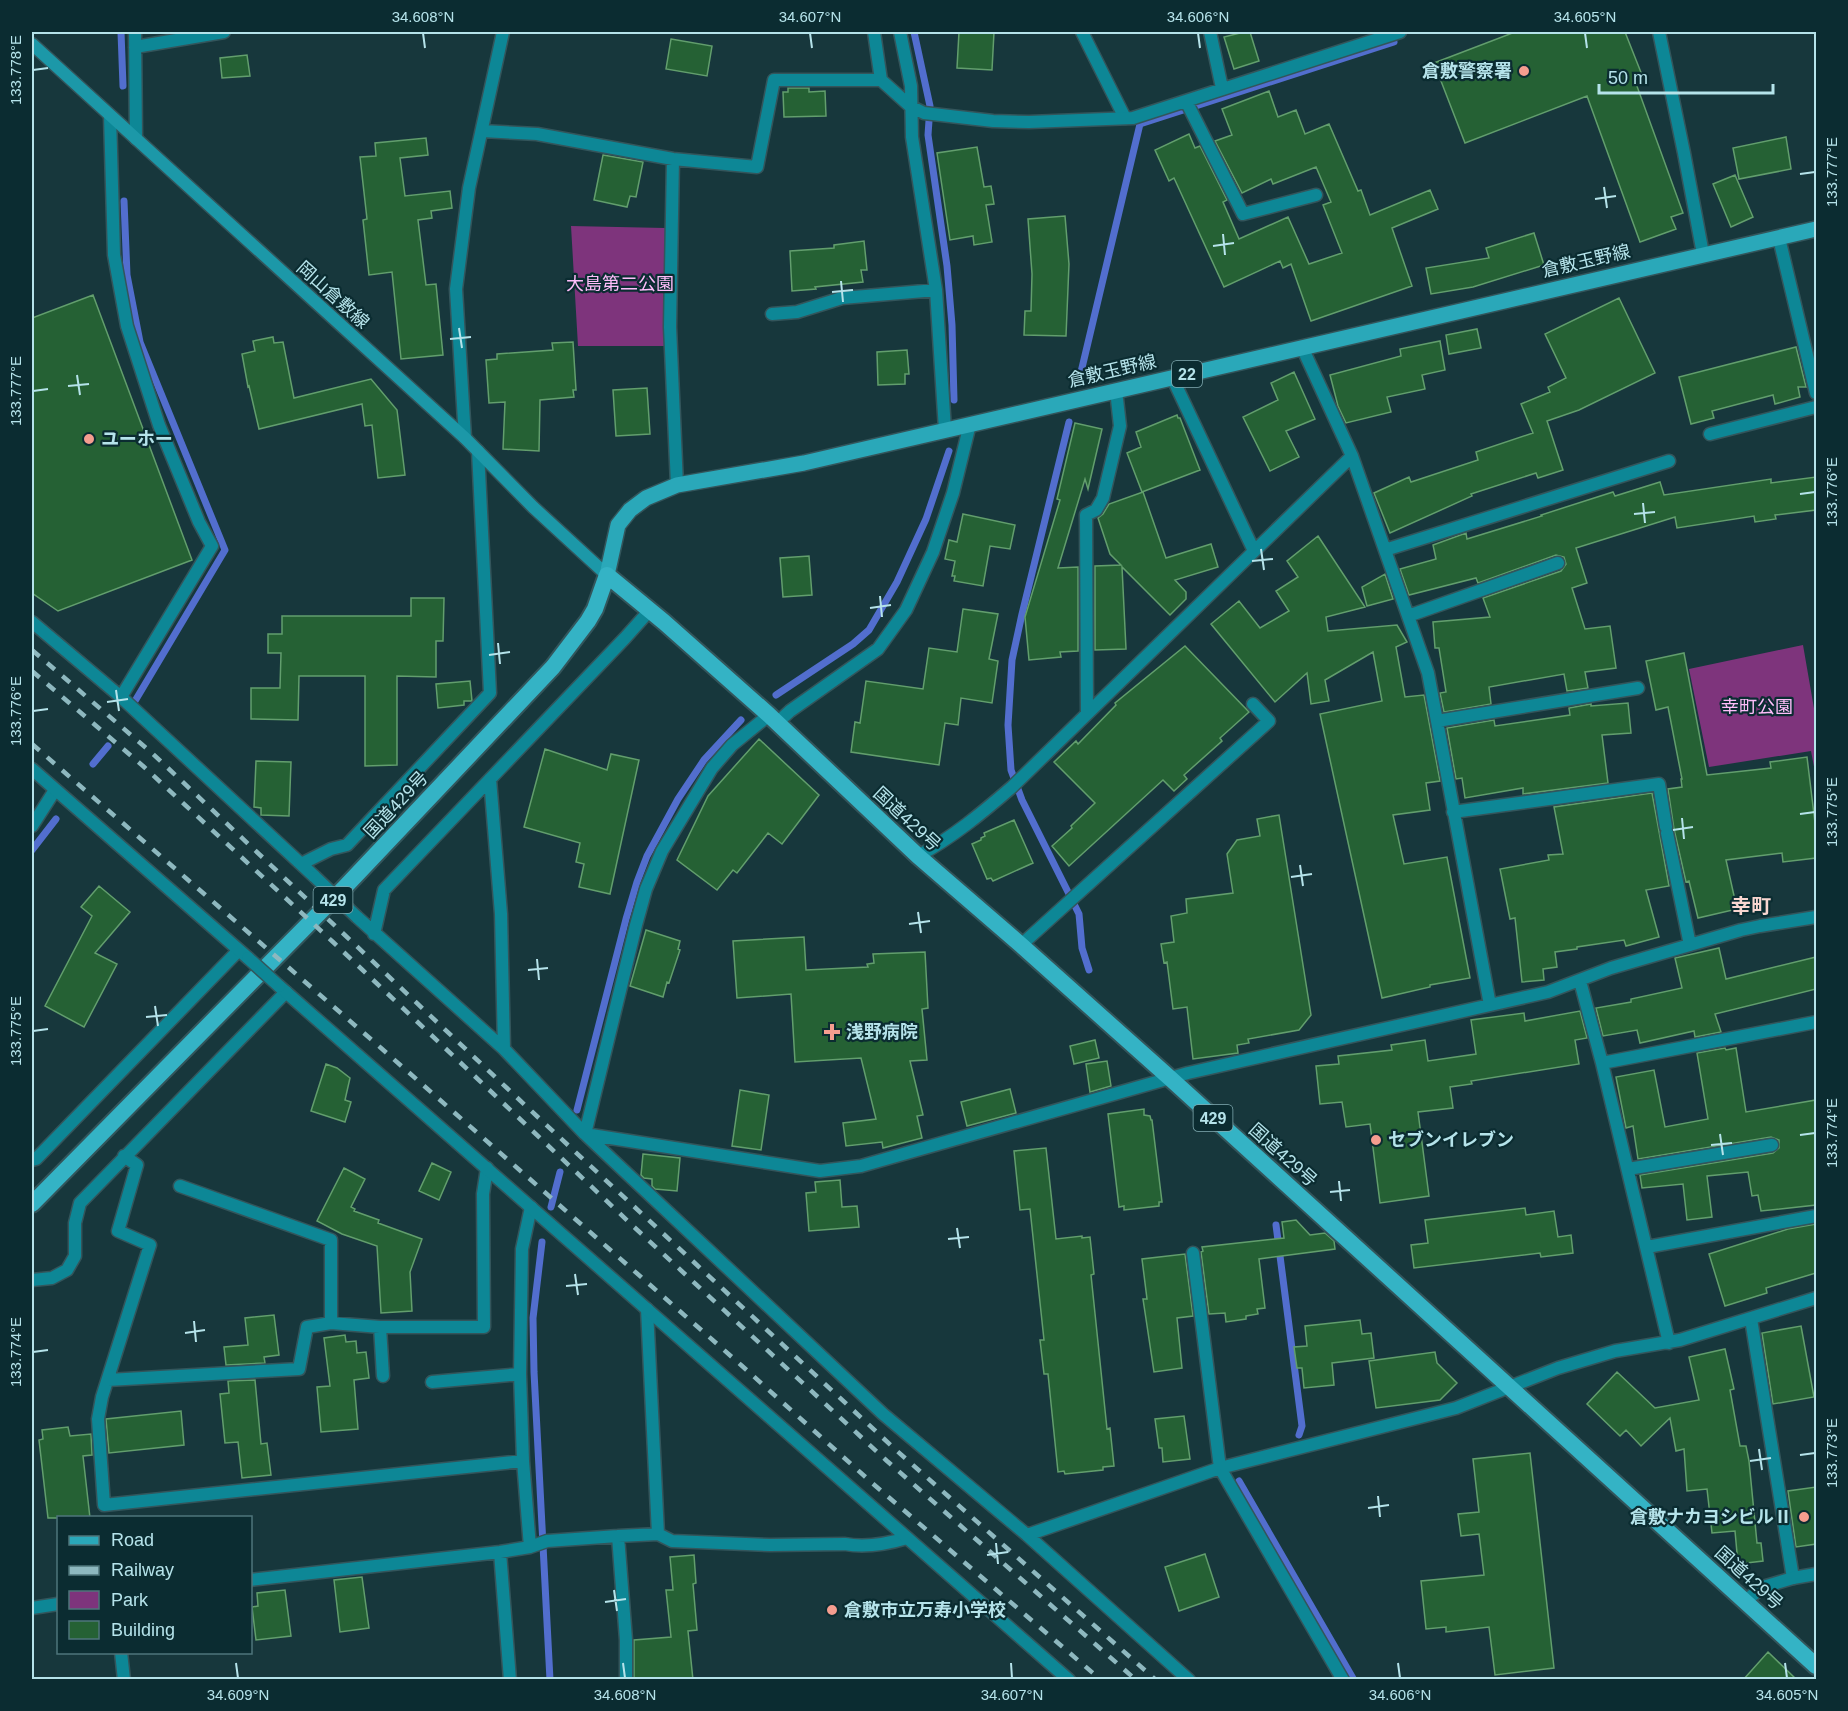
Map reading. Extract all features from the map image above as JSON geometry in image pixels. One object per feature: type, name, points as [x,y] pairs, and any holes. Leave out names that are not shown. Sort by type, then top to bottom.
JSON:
[{"type":"highway","name":"国道429号","points":[[32,1204],[344,888],[553,667],[588,621],[595,609],[607,575],[773,719],[918,856],[1170,1079],[1816,1666]]},
{"type":"main road","name":"岡山倉敷線","points":[[32,44],[465,438],[533,507],[607,575]]},
{"type":"main road","name":"倉敷玉野線","points":[[607,575],[618,525],[630,510],[646,498],[677,485],[804,463],[1816,229]]},
{"type":"street","points":[[135,32],[136,139]]},
{"type":"street","points":[[135,47],[224,32]]},
{"type":"street","points":[[465,438],[456,289],[469,188],[503,32]]},
{"type":"street","points":[[874,32],[881,80],[910,106],[930,114],[1020,122],[1133,118],[1189,107],[1222,88],[1400,32]]},
{"type":"street","points":[[900,32],[911,86],[912,137],[936,290],[945,430]]},
{"type":"street","points":[[1082,32],[1125,118]]},
{"type":"street","points":[[1210,32],[1222,88]]},
{"type":"street","points":[[1659,32],[1703,254]]},
{"type":"street","points":[[482,131],[537,135],[673,159],[757,167],[774,80],[881,80]]},
{"type":"street","points":[[1189,107],[1243,214],[1316,195]]},
{"type":"street","points":[[110,116],[114,255],[127,326],[159,425],[212,546],[121,697]]},
{"type":"street","points":[[673,159],[670,327],[677,485]]},
{"type":"street","points":[[1779,238],[1816,393]]},
{"type":"street","points":[[772,314],[797,312],[842,298],[936,290]]},
{"type":"street","points":[[1302,347],[1353,456],[1428,673],[1490,1005]]},
{"type":"street","points":[[1172,377],[1254,551]]},
{"type":"street","points":[[1087,714],[1086,515],[1096,510],[1103,498],[1120,426],[1116,390]]},
{"type":"street","points":[[1710,434],[1816,407]]},
{"type":"street","points":[[585,1134],[636,925],[646,889],[662,851],[712,768],[732,745],[790,711],[878,649],[906,610],[933,552],[952,493],[970,424]]},
{"type":"street","points":[[301,864],[331,849],[347,845],[490,693],[478,451]]},
{"type":"street","points":[[918,856],[944,842],[1016,783],[1353,456]]},
{"type":"street","points":[[1385,550],[1669,461]]},
{"type":"street","points":[[1408,616],[1558,563]]},
{"type":"street","points":[[374,934],[384,890],[650,610]]},
{"type":"street","points":[[32,622],[121,697],[374,934],[504,1049],[585,1134],[883,1414],[1027,1535],[1190,1680]]},
{"type":"street","points":[[1437,722],[1638,688]]},
{"type":"street","points":[[1021,945],[1269,721],[1253,704]]},
{"type":"street","points":[[32,769],[1070,1680]]},
{"type":"street","points":[[490,779],[501,914],[504,1049]]},
{"type":"street","points":[[1453,812],[1659,784],[1666,830],[1690,945]]},
{"type":"street","points":[[32,826],[55,790]]},
{"type":"street","points":[[585,1134],[820,1171],[870,1163],[1200,1071],[1548,992],[1611,968],[1690,945],[1760,926],[1816,917]]},
{"type":"street","points":[[32,1160],[36,1159],[243,954]]},
{"type":"street","points":[[1580,981],[1628,1168],[1669,1342]]},
{"type":"street","points":[[32,1280],[52,1278],[67,1270],[75,1256],[75,1223],[80,1203],[283,989]]},
{"type":"street","points":[[1602,1063],[1816,1022]]},
{"type":"street","points":[[1628,1168],[1772,1145]]},
{"type":"street","points":[[124,1156],[136,1165],[118,1231],[150,1245],[98,1419],[104,1505],[523,1461]]},
{"type":"street","points":[[108,1380],[299,1369],[307,1327],[331,1323],[380,1327],[484,1327],[483,1194],[487,1168]]},
{"type":"street","points":[[180,1186],[331,1240],[331,1323]]},
{"type":"street","points":[[531,1206],[522,1249],[520,1374],[523,1461],[538,1544]]},
{"type":"street","points":[[1647,1247],[1816,1215]]},
{"type":"street","points":[[1193,1253],[1220,1468],[1343,1680]]},
{"type":"street","points":[[32,1272],[52,1278]]},
{"type":"street","points":[[1027,1535],[1220,1468],[1456,1408],[1558,1368],[1615,1351],[1669,1342],[1816,1298]]},
{"type":"street","points":[[647,1310],[658,1534]]},
{"type":"street","points":[[1751,1319],[1793,1578]]},
{"type":"street","points":[[380,1327],[383,1376]]},
{"type":"street","points":[[432,1382],[520,1374]]},
{"type":"street","points":[[252,1580],[500,1552],[538,1544],[618,1536],[658,1534],[672,1540],[770,1545],[845,1544],[857,1547],[890,1543],[907,1538]]},
{"type":"street","points":[[618,1536],[626,1640],[626,1680]]},
{"type":"street","points":[[500,1552],[510,1680]]},
{"type":"street","points":[[1745,1601],[1763,1587],[1816,1574]]},
{"type":"street","points":[[32,1608],[57,1604]]},
{"type":"street","points":[[121,1654],[124,1680]]},
{"type":"green space","name":"大島第二公園","points":[[571,226],[665,228],[666,346],[578,346]]},
{"type":"green space","name":"幸町公園","points":[[1803,645],[1816,720],[1816,777],[1811,751],[1709,767],[1689,669]]},
{"type":"building","points":[[959,32],[994,32],[992,70],[957,68]]},
{"type":"building","points":[[1250,32],[1259,61],[1234,69],[1224,37]]},
{"type":"building","points":[[1515,32],[1625,32],[1642,75],[1634,78],[1683,213],[1671,217],[1676,229],[1640,242],[1587,96],[1465,143],[1434,63]]},
{"type":"building","points":[[671,39],[712,46],[707,76],[666,69]]},
{"type":"building","points":[[247,55],[250,76],[222,78],[220,58]]},
{"type":"building","points":[[788,88],[809,88],[809,92],[825,91],[826,116],[784,117],[783,92],[788,92]]},
{"type":"building","points":[[1269,91],[1278,117],[1296,110],[1305,134],[1329,124],[1358,191],[1361,190],[1370,215],[1430,190],[1438,209],[1392,228],[1412,286],[1311,321],[1291,264],[1283,268],[1280,261],[1224,287],[1174,178],[1169,181],[1155,150],[1189,134],[1195,148],[1200,146],[1227,200],[1223,202],[1239,239],[1288,217],[1309,264],[1342,253],[1323,205],[1331,202],[1316,167],[1273,184],[1271,179],[1242,193],[1215,141],[1232,135],[1222,109]]},
{"type":"building","points":[[1786,137],[1791,169],[1739,179],[1733,148]]},
{"type":"building","points":[[426,138],[428,155],[400,158],[405,196],[450,191],[452,208],[431,211],[432,218],[418,220],[426,285],[436,284],[443,355],[401,359],[392,272],[369,275],[363,220],[367,219],[360,157],[376,156],[375,143]]},
{"type":"building","points":[[977,147],[984,187],[991,186],[994,204],[986,205],[992,242],[974,245],[973,236],[950,240],[937,153]]},
{"type":"building","points":[[603,155],[643,162],[636,197],[630,196],[627,207],[594,200]]},
{"type":"building","points":[[1735,175],[1753,217],[1731,227],[1713,184]]},
{"type":"building","points":[[1065,216],[1069,264],[1066,336],[1024,335],[1025,311],[1031,311],[1032,274],[1028,219]]},
{"type":"building","points":[[1534,233],[1544,265],[1473,287],[1431,294],[1426,268],[1489,258],[1486,248]]},
{"type":"building","points":[[864,241],[867,270],[861,270],[863,282],[792,291],[790,251],[834,248],[834,245]]},
{"type":"building","name":"ユーホー","points":[[93,295],[192,560],[58,611],[32,593],[32,318]]},
{"type":"building","points":[[1619,298],[1655,373],[1579,410],[1547,421],[1563,470],[1538,478],[1536,473],[1471,494],[1472,496],[1390,533],[1374,493],[1409,477],[1411,482],[1478,460],[1476,452],[1533,433],[1521,404],[1550,392],[1548,387],[1566,378],[1545,334]]},
{"type":"building","points":[[1477,329],[1481,348],[1449,354],[1446,335]]},
{"type":"building","points":[[273,337],[274,343],[283,342],[294,398],[371,379],[397,410],[405,475],[378,478],[372,425],[365,426],[362,404],[259,429],[242,354],[255,351],[253,341]]},
{"type":"building","points":[[1440,341],[1445,370],[1422,375],[1425,389],[1387,397],[1391,412],[1346,423],[1338,406],[1330,375],[1401,356],[1400,349]]},
{"type":"building","points":[[573,342],[576,390],[573,390],[574,397],[540,400],[539,451],[503,449],[505,402],[489,403],[486,360],[497,359],[497,354],[553,350],[552,343]]},
{"type":"building","points":[[1796,347],[1806,387],[1798,387],[1800,397],[1775,404],[1773,395],[1712,411],[1714,418],[1691,424],[1679,377]]},
{"type":"building","points":[[907,350],[909,374],[905,374],[905,384],[878,385],[877,352]]},
{"type":"building","points":[[1294,372],[1315,419],[1286,431],[1299,457],[1270,471],[1243,417],[1278,400],[1271,383]]},
{"type":"building","points":[[647,388],[650,434],[616,436],[613,390]]},
{"type":"building","points":[[1177,415],[1200,470],[1142,492],[1127,453],[1141,447],[1136,432]]},
{"type":"building","points":[[1075,423],[1102,429],[1088,489],[1085,479],[1058,568],[1078,567],[1078,651],[1060,652],[1061,657],[1029,660],[1025,617],[1060,500],[1057,499]]},
{"type":"building","points":[[1816,477],[1816,510],[1775,515],[1776,519],[1755,522],[1754,516],[1677,528],[1675,517],[1576,548],[1587,583],[1572,588],[1585,629],[1610,626],[1616,668],[1585,672],[1588,688],[1567,691],[1564,674],[1489,687],[1491,704],[1444,712],[1440,693],[1446,692],[1439,648],[1435,648],[1433,622],[1490,617],[1483,598],[1561,571],[1566,564],[1564,557],[1556,555],[1478,583],[1476,578],[1409,595],[1400,569],[1436,559],[1433,545],[1466,533],[1467,539],[1613,492],[1615,496],[1660,482],[1664,495],[1771,479],[1771,483]]},
{"type":"building","points":[[1143,492],[1166,558],[1211,544],[1218,567],[1175,580],[1186,592],[1186,599],[1170,615],[1122,567],[1126,649],[1095,650],[1095,566],[1121,565],[1110,554],[1098,518],[1109,504]]},
{"type":"building","points":[[963,514],[1015,525],[1010,549],[990,546],[983,586],[954,581],[955,576],[952,576],[955,561],[945,559],[949,540],[957,542]]},
{"type":"building","points":[[1318,536],[1365,607],[1326,617],[1328,631],[1397,625],[1407,642],[1396,647],[1405,697],[1424,695],[1440,781],[1426,783],[1430,810],[1393,815],[1404,864],[1447,857],[1470,978],[1430,985],[1430,987],[1382,998],[1320,714],[1382,701],[1373,652],[1325,680],[1329,701],[1311,704],[1307,673],[1275,702],[1211,624],[1239,601],[1260,628],[1289,611],[1276,591],[1298,577],[1287,561]]},
{"type":"building","points":[[809,556],[812,595],[783,597],[780,558]]},
{"type":"building","points":[[1385,574],[1393,599],[1367,606],[1362,587]]},
{"type":"building","points":[[411,598],[444,598],[443,641],[436,641],[436,677],[397,676],[397,765],[365,766],[365,676],[299,676],[298,720],[251,719],[251,688],[280,688],[281,653],[268,653],[268,634],[282,634],[282,616],[411,616]]},
{"type":"building","points":[[963,609],[998,614],[989,659],[998,661],[992,703],[961,698],[958,725],[945,723],[939,765],[851,752],[855,722],[860,723],[866,681],[923,689],[929,648],[957,652]]},
{"type":"building","points":[[1185,646],[1249,712],[1220,738],[1222,741],[1184,775],[1187,779],[1174,791],[1163,780],[1069,866],[1052,846],[1095,803],[1054,762],[1076,741],[1078,744],[1116,705],[1115,703]]},
{"type":"building","points":[[1684,653],[1707,775],[1771,768],[1770,762],[1807,757],[1816,831],[1816,858],[1783,862],[1782,853],[1726,860],[1737,909],[1698,918],[1689,881],[1686,882],[1668,789],[1682,787],[1682,779],[1668,707],[1656,710],[1646,661]]},
{"type":"building","points":[[470,681],[472,701],[464,701],[464,705],[438,708],[436,684]]},
{"type":"building","points":[[1628,703],[1631,733],[1602,735],[1608,783],[1523,794],[1523,788],[1465,798],[1462,778],[1456,779],[1447,728],[1494,720],[1495,726],[1570,715],[1569,708],[1591,704],[1591,706]]},
{"type":"building","points":[[759,739],[819,795],[782,844],[768,833],[737,873],[733,870],[717,890],[677,860],[708,796]]},
{"type":"building","points":[[545,749],[607,770],[611,754],[639,760],[610,894],[579,887],[584,864],[576,862],[580,843],[524,827]]},
{"type":"building","points":[[256,761],[291,762],[289,816],[261,815],[261,808],[254,807]]},
{"type":"building","points":[[1652,793],[1669,886],[1646,890],[1659,937],[1626,946],[1624,940],[1555,952],[1557,967],[1543,969],[1544,980],[1522,982],[1515,918],[1510,919],[1500,869],[1549,860],[1548,855],[1563,854],[1554,807]]},
{"type":"building","points":[[1279,815],[1311,1015],[1299,1030],[1248,1039],[1249,1043],[1237,1045],[1238,1053],[1193,1059],[1187,1007],[1173,1009],[1167,962],[1164,963],[1161,944],[1174,942],[1171,916],[1187,913],[1186,899],[1233,893],[1227,854],[1237,840],[1260,836],[1257,819]]},
{"type":"building","points":[[1014,820],[1033,863],[993,881],[991,878],[987,879],[972,844],[981,840],[985,836],[984,833]]},
{"type":"building","points":[[99,886],[130,912],[95,953],[117,964],[84,1027],[45,1006],[92,916],[81,907]]},
{"type":"building","points":[[646,930],[680,941],[678,949],[680,950],[663,997],[630,986]]},
{"type":"building","points":[[804,937],[806,970],[868,967],[867,964],[874,963],[873,954],[925,952],[928,1008],[922,1009],[927,1060],[910,1061],[923,1115],[917,1116],[922,1138],[883,1148],[882,1142],[846,1146],[843,1123],[876,1119],[861,1058],[795,1062],[791,994],[737,998],[733,941]]},
{"type":"building","points":[[1719,948],[1726,979],[1816,957],[1816,989],[1715,1014],[1721,1032],[1695,1037],[1694,1031],[1640,1043],[1637,1030],[1603,1036],[1596,1008],[1631,1002],[1631,999],[1682,988],[1675,958]]},
{"type":"building","points":[[1580,1011],[1587,1038],[1575,1040],[1579,1064],[1471,1081],[1472,1084],[1450,1087],[1453,1108],[1418,1112],[1429,1196],[1380,1203],[1370,1124],[1346,1127],[1342,1102],[1320,1104],[1316,1066],[1339,1064],[1338,1056],[1392,1050],[1391,1045],[1425,1040],[1428,1061],[1476,1054],[1471,1020],[1524,1013],[1525,1021]]},
{"type":"building","points":[[1095,1040],[1099,1058],[1074,1064],[1070,1046]]},
{"type":"building","points":[[1725,1048],[1726,1050],[1736,1048],[1746,1112],[1816,1100],[1816,1205],[1761,1211],[1758,1195],[1752,1196],[1748,1172],[1707,1176],[1712,1217],[1687,1220],[1683,1184],[1642,1188],[1640,1175],[1773,1153],[1779,1148],[1779,1140],[1771,1137],[1638,1159],[1633,1126],[1626,1128],[1616,1077],[1654,1070],[1665,1127],[1708,1119],[1697,1053]]},
{"type":"building","points":[[1107,1061],[1111,1086],[1090,1092],[1086,1064]]},
{"type":"building","points":[[326,1064],[337,1068],[350,1078],[345,1100],[351,1102],[345,1122],[311,1111]]},
{"type":"building","points":[[1010,1089],[1016,1113],[967,1126],[961,1102]]},
{"type":"building","points":[[740,1090],[769,1095],[761,1150],[732,1146]]},
{"type":"building","points":[[1144,1109],[1144,1115],[1150,1116],[1152,1120],[1162,1202],[1159,1202],[1159,1206],[1124,1210],[1124,1206],[1119,1207],[1108,1114]]},
{"type":"building","points":[[1046,1148],[1056,1239],[1090,1237],[1094,1274],[1091,1275],[1107,1429],[1110,1428],[1114,1466],[1103,1467],[1103,1470],[1065,1474],[1064,1471],[1058,1472],[1048,1374],[1044,1374],[1040,1340],[1044,1340],[1030,1209],[1020,1210],[1014,1151]]},
{"type":"building","points":[[643,1154],[680,1158],[677,1191],[655,1189],[652,1186],[652,1179],[641,1175]]},
{"type":"building","points":[[432,1163],[451,1172],[439,1200],[419,1191]]},
{"type":"building","points":[[344,1168],[365,1179],[351,1207],[355,1209],[354,1211],[379,1220],[378,1223],[422,1239],[410,1272],[412,1311],[381,1313],[377,1246],[342,1234],[317,1221]]},
{"type":"building","points":[[840,1180],[842,1207],[857,1206],[859,1227],[809,1231],[806,1193],[816,1192],[815,1182]]},
{"type":"building","points":[[1525,1208],[1526,1215],[1554,1211],[1558,1237],[1571,1235],[1573,1253],[1541,1257],[1540,1253],[1414,1268],[1411,1245],[1428,1243],[1425,1220]]},
{"type":"building","points":[[1296,1220],[1310,1235],[1325,1233],[1334,1241],[1335,1249],[1259,1259],[1265,1308],[1257,1309],[1258,1314],[1246,1316],[1246,1319],[1226,1322],[1225,1313],[1209,1314],[1202,1247],[1284,1238],[1282,1222]]},
{"type":"building","points":[[1816,1224],[1816,1273],[1766,1288],[1767,1293],[1725,1306],[1709,1254],[1788,1229]]},
{"type":"building","points":[[1185,1254],[1193,1316],[1177,1318],[1182,1368],[1154,1372],[1143,1299],[1147,1299],[1142,1259]]},
{"type":"building","points":[[274,1315],[279,1355],[264,1357],[265,1363],[226,1365],[224,1347],[248,1345],[245,1318]]},
{"type":"building","points":[[1360,1320],[1362,1334],[1371,1333],[1374,1358],[1332,1363],[1334,1385],[1304,1388],[1302,1368],[1297,1368],[1294,1347],[1307,1346],[1305,1326]]},
{"type":"building","points":[[1801,1326],[1814,1397],[1773,1404],[1762,1333]]},
{"type":"building","points":[[345,1335],[346,1342],[356,1341],[357,1353],[366,1352],[369,1378],[354,1380],[358,1429],[321,1432],[317,1387],[330,1386],[324,1338]]},
{"type":"building","points":[[1725,1349],[1734,1389],[1730,1390],[1740,1446],[1746,1446],[1749,1461],[1757,1543],[1761,1543],[1763,1561],[1738,1564],[1735,1531],[1712,1533],[1707,1489],[1687,1491],[1684,1449],[1676,1451],[1670,1418],[1641,1446],[1626,1430],[1620,1436],[1587,1404],[1617,1372],[1655,1408],[1699,1400],[1689,1357]]},
{"type":"building","points":[[1435,1352],[1437,1363],[1457,1383],[1440,1400],[1376,1408],[1369,1361]]},
{"type":"building","points":[[255,1380],[261,1444],[267,1443],[271,1475],[242,1478],[238,1442],[225,1443],[220,1394],[229,1393],[228,1381]]},
{"type":"building","points":[[181,1411],[184,1445],[109,1453],[106,1419]]},
{"type":"building","points":[[1184,1416],[1190,1459],[1163,1462],[1155,1419]]},
{"type":"building","points":[[68,1427],[70,1436],[91,1434],[92,1455],[83,1456],[90,1516],[48,1518],[39,1440],[43,1439],[42,1430]]},
{"type":"building","points":[[1530,1453],[1554,1668],[1495,1675],[1489,1627],[1446,1632],[1446,1627],[1426,1629],[1421,1581],[1484,1575],[1479,1534],[1461,1536],[1458,1514],[1479,1512],[1473,1459]]},
{"type":"building","name":"倉敷ナカヨシビルⅡ","points":[[1816,1487],[1816,1544],[1796,1547],[1788,1491]]},
{"type":"building","points":[[1205,1554],[1219,1597],[1179,1611],[1165,1567]]},
{"type":"building","points":[[694,1555],[696,1583],[693,1584],[697,1630],[688,1631],[693,1680],[634,1680],[634,1640],[671,1637],[666,1590],[673,1590],[670,1557]]},
{"type":"building","points":[[362,1577],[369,1628],[340,1632],[334,1580]]},
{"type":"building","points":[[285,1590],[291,1636],[256,1640],[252,1607],[258,1606],[257,1593]]},
{"type":"building","points":[[1768,1652],[1797,1680],[1743,1680]]},
{"type":"waterway","points":[[121,32],[123,86]]},
{"type":"waterway","points":[[914,32],[930,106],[928,135],[947,266],[952,325],[954,400]]},
{"type":"waterway","points":[[1081,372],[1140,124],[1394,42],[1393,39]]},
{"type":"waterway","points":[[124,201],[127,275],[140,342],[225,550],[135,701]]},
{"type":"waterway","points":[[1069,422],[1012,660],[1008,725],[1011,770],[1022,800],[1079,914],[1082,948],[1089,970]]},
{"type":"waterway","points":[[776,695],[853,644],[869,630],[897,582],[926,519],[949,451]]},
{"type":"waterway","points":[[577,1110],[626,919],[647,856],[678,799],[704,760],[741,720]]},
{"type":"waterway","points":[[93,764],[108,746]]},
{"type":"waterway","points":[[32,850],[56,819]]},
{"type":"waterway","points":[[551,1207],[560,1172]]},
{"type":"waterway","points":[[1276,1225],[1302,1426],[1299,1435]]},
{"type":"waterway","points":[[542,1242],[533,1318],[550,1680]]},
{"type":"waterway","points":[[1239,1481],[1354,1680]]},
{"type":"railway","points":[[32,650],[152,753],[527,1107],[896,1450],[1156,1680]]},
{"type":"railway","points":[[32,671],[143,766],[887,1461],[1136,1680]]},
{"type":"railway","points":[[32,744],[381,1048],[871,1482],[1101,1680]]},
{"type":"place","name":"倉敷警察署","points":[[1524,71]]},
{"type":"place","name":"ユーホー","points":[[89,439]]},
{"type":"place","name":"浅野病院","points":[[832,1032]]},
{"type":"place","name":"セブンイレブン","points":[[1376,1140]]},
{"type":"place","name":"倉敷ナカヨシビルⅡ","points":[[1804,1517]]},
{"type":"place","name":"倉敷市立万寿小学校","points":[[832,1610]]},
{"type":"district","name":"幸町","points":[[1751,906]]}]
